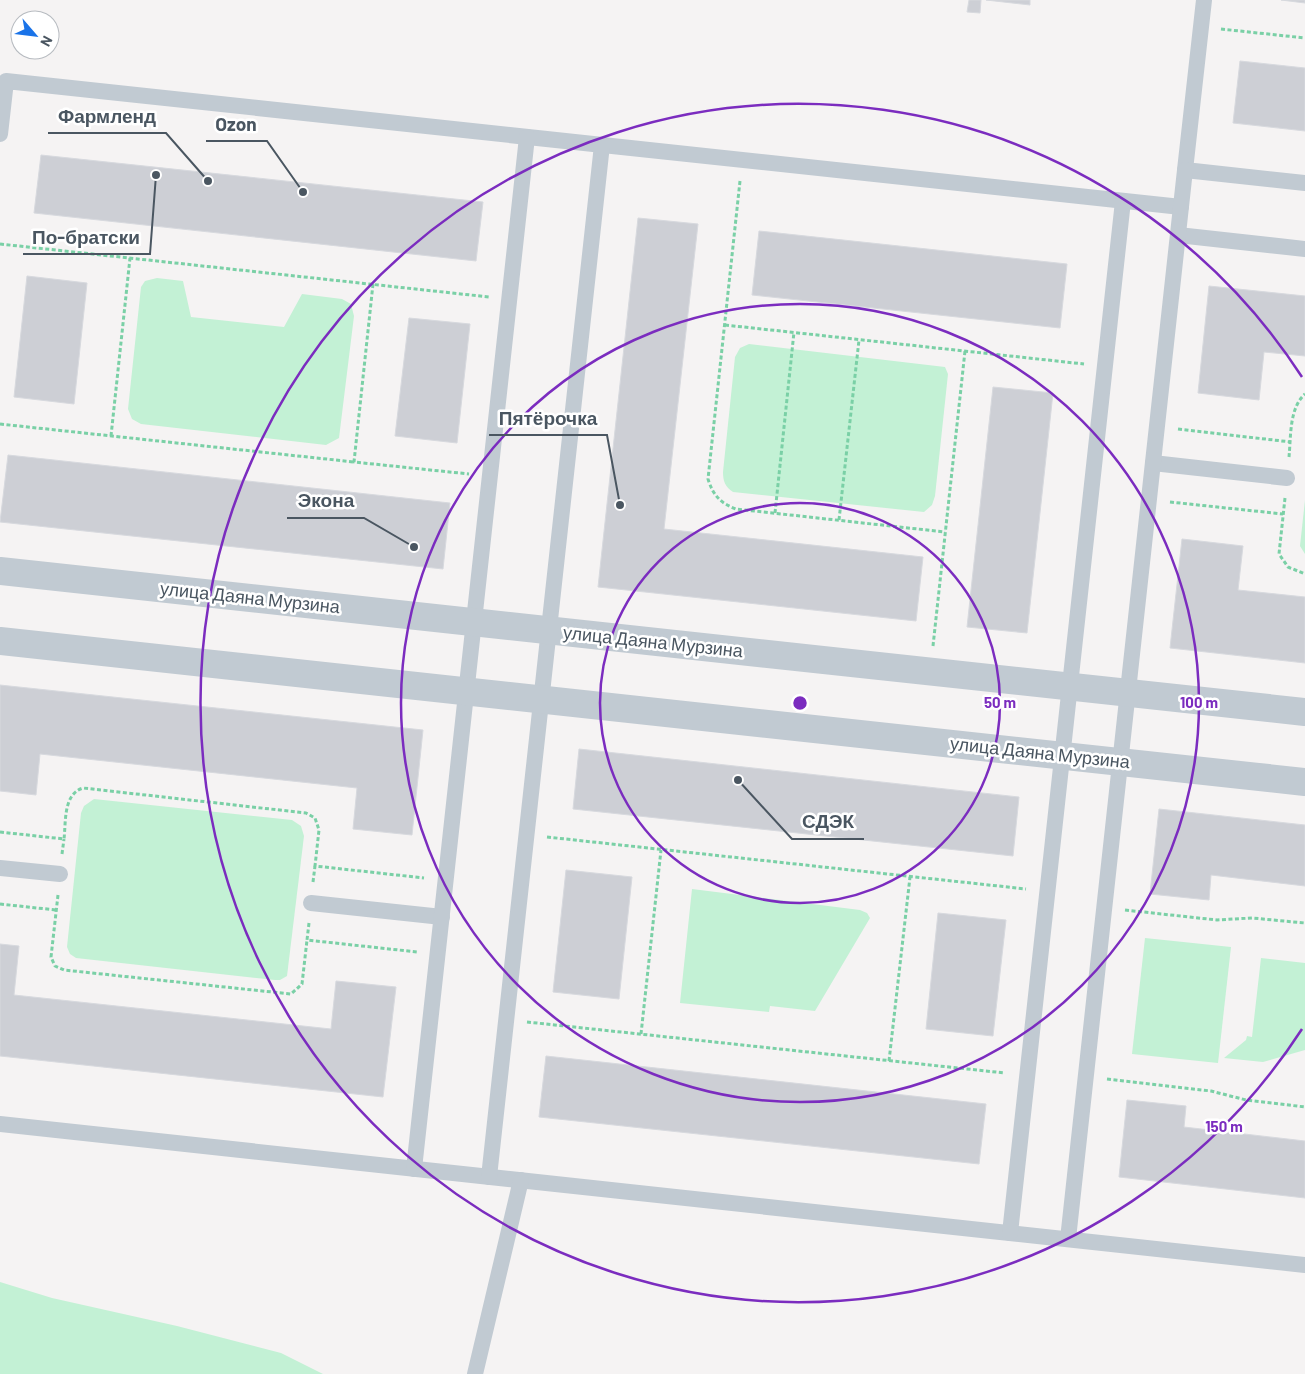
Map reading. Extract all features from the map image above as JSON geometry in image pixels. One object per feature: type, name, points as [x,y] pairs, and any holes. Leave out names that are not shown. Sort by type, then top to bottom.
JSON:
[{"type":"street","name":"улица Даяна Мурзина","points":[[0,571],[1305,712]]},
{"type":"street","name":"улица Даяна Мурзина","points":[[0,641],[1305,782]]},
{"type":"lane","points":[[1068,1239],[1204,0]]},
{"type":"lane","points":[[0,134],[3,80],[1181,207]]},
{"type":"lane","points":[[414,1169],[527,137]]},
{"type":"lane","points":[[489,1177],[602,145]]},
{"type":"lane","points":[[1185,170],[1305,183]]},
{"type":"lane","points":[[1010,1233],[1123,201]]},
{"type":"lane","points":[[1178,235],[1305,249]]},
{"type":"lane","points":[[1153,463],[1287,478]]},
{"type":"lane","points":[[0,868],[60,874]]},
{"type":"lane","points":[[311,903],[442,917]]},
{"type":"lane","points":[[0,1124],[1305,1265]]},
{"type":"lane","points":[[475,1374],[521,1180]]},
{"type":"path","points":[[1243,32],[1305,38]]},
{"type":"path","points":[[743,160],[708,479],[714,494],[725,505],[736,509],[945,532]]},
{"type":"path","points":[[0,244],[473,295]]},
{"type":"path","points":[[111,436],[130,258]]},
{"type":"path","points":[[354,462],[373,284]]},
{"type":"path","points":[[725,325],[1105,366]]},
{"type":"path","points":[[775,513],[794,332]]},
{"type":"path","points":[[839,520],[859,340]]},
{"type":"path","points":[[935,623],[965,351]]},
{"type":"path","points":[[0,424],[454,472]]},
{"type":"path","points":[[1157,427],[1291,442]]},
{"type":"path","points":[[1149,500],[1283,514]]},
{"type":"path","points":[[307,940],[302,984],[299,989],[291,994],[64,970],[55,966],[51,957],[68,803],[75,792],[83,788],[306,812],[315,818],[319,830],[315,866],[446,880]]},
{"type":"path","points":[[0,832],[64,839]]},
{"type":"path","points":[[570,840],[1009,887]]},
{"type":"path","points":[[641,1034],[661,850]]},
{"type":"path","points":[[889,1061],[910,877]]},
{"type":"path","points":[[0,904],[56,910]]},
{"type":"path","points":[[1148,913],[1217,920],[1252,918],[1305,922]]},
{"type":"path","points":[[340,944],[438,954]]},
{"type":"path","points":[[549,1024],[989,1072]]},
{"type":"path","points":[[1129,1082],[1211,1091],[1246,1100],[1305,1107]]},
{"type":"green space","points":[[157,278],[183,281],[191,317],[284,327],[302,294],[342,299],[351,304],[354,316],[339,438],[326,445],[141,424],[132,419],[128,409],[141,287],[145,281]]},
{"type":"green space","points":[[749,344],[945,367],[948,374],[935,496],[932,505],[924,512],[733,492],[730,490],[725,484],[723,472],[735,357],[740,348]]},
{"type":"green space","points":[[1305,500],[1305,554],[1300,546]]},
{"type":"green space","points":[[94,799],[292,820],[301,826],[304,836],[287,976],[280,980],[275,980],[76,958],[70,954],[67,947],[81,813],[84,806]]},
{"type":"green space","points":[[692,889],[860,910],[867,913],[870,918],[815,1011],[770,1006],[769,1012],[680,1003]]},
{"type":"green space","points":[[1145,938],[1231,947],[1218,1063],[1132,1054]]},
{"type":"green space","points":[[1261,958],[1305,963],[1305,1050],[1263,1062],[1224,1058],[1246,1040],[1247,1036],[1252,1037]]},
{"type":"green space","points":[[0,1282],[52,1298],[177,1326],[281,1353],[323,1374],[0,1374]]},
{"type":"building","points":[[969,0],[981,0],[980,13],[967,12]]},
{"type":"building","points":[[986,0],[1030,0],[1030,5]]},
{"type":"building","points":[[1281,0],[1305,0],[1305,3]]},
{"type":"building","points":[[1240,61],[1305,68],[1305,131],[1233,123]]},
{"type":"building","points":[[41,155],[483,202],[476,261],[34,213]]},
{"type":"building","points":[[638,218],[698,224],[664,529],[923,557],[916,621],[598,587]]},
{"type":"building","points":[[759,231],[1067,264],[1060,328],[752,295]]},
{"type":"building","points":[[27,276],[87,283],[74,404],[14,397]]},
{"type":"building","points":[[1209,286],[1305,296],[1305,356],[1264,352],[1259,400],[1198,393]]},
{"type":"building","points":[[409,318],[470,324],[457,443],[395,436]]},
{"type":"building","points":[[993,387],[1053,393],[1027,633],[967,627]]},
{"type":"building","points":[[8,455],[450,503],[443,569],[0,522]]},
{"type":"building","points":[[1182,539],[1243,546],[1238,590],[1305,597],[1305,663],[1170,648]]},
{"type":"building","points":[[0,685],[423,730],[412,835],[353,829],[357,788],[40,754],[36,795],[0,791]]},
{"type":"building","points":[[579,749],[1019,797],[1013,856],[573,809]]},
{"type":"building","points":[[1159,809],[1305,825],[1305,886],[1211,875],[1209,900],[1150,894]]},
{"type":"building","points":[[566,870],[632,877],[619,999],[553,992]]},
{"type":"building","points":[[938,913],[1006,920],[993,1036],[926,1029]]},
{"type":"building","points":[[0,944],[19,946],[14,995],[331,1029],[336,981],[396,987],[383,1097],[0,1056]]},
{"type":"building","points":[[546,1056],[986,1104],[979,1164],[539,1117]]},
{"type":"building","points":[[1127,1100],[1186,1106],[1184,1127],[1305,1141],[1305,1198],[1119,1177]]},
{"type":"place","name":"По-братски","points":[[156,175]]},
{"type":"place","name":"Фармленд","points":[[208,181]]},
{"type":"place","name":"Ozon","points":[[303,192]]},
{"type":"place","name":"Пятёрочка","points":[[620,505]]},
{"type":"place","name":"Экона","points":[[414,547]]},
{"type":"place","name":"СДЭК","points":[[738,780]]}]
